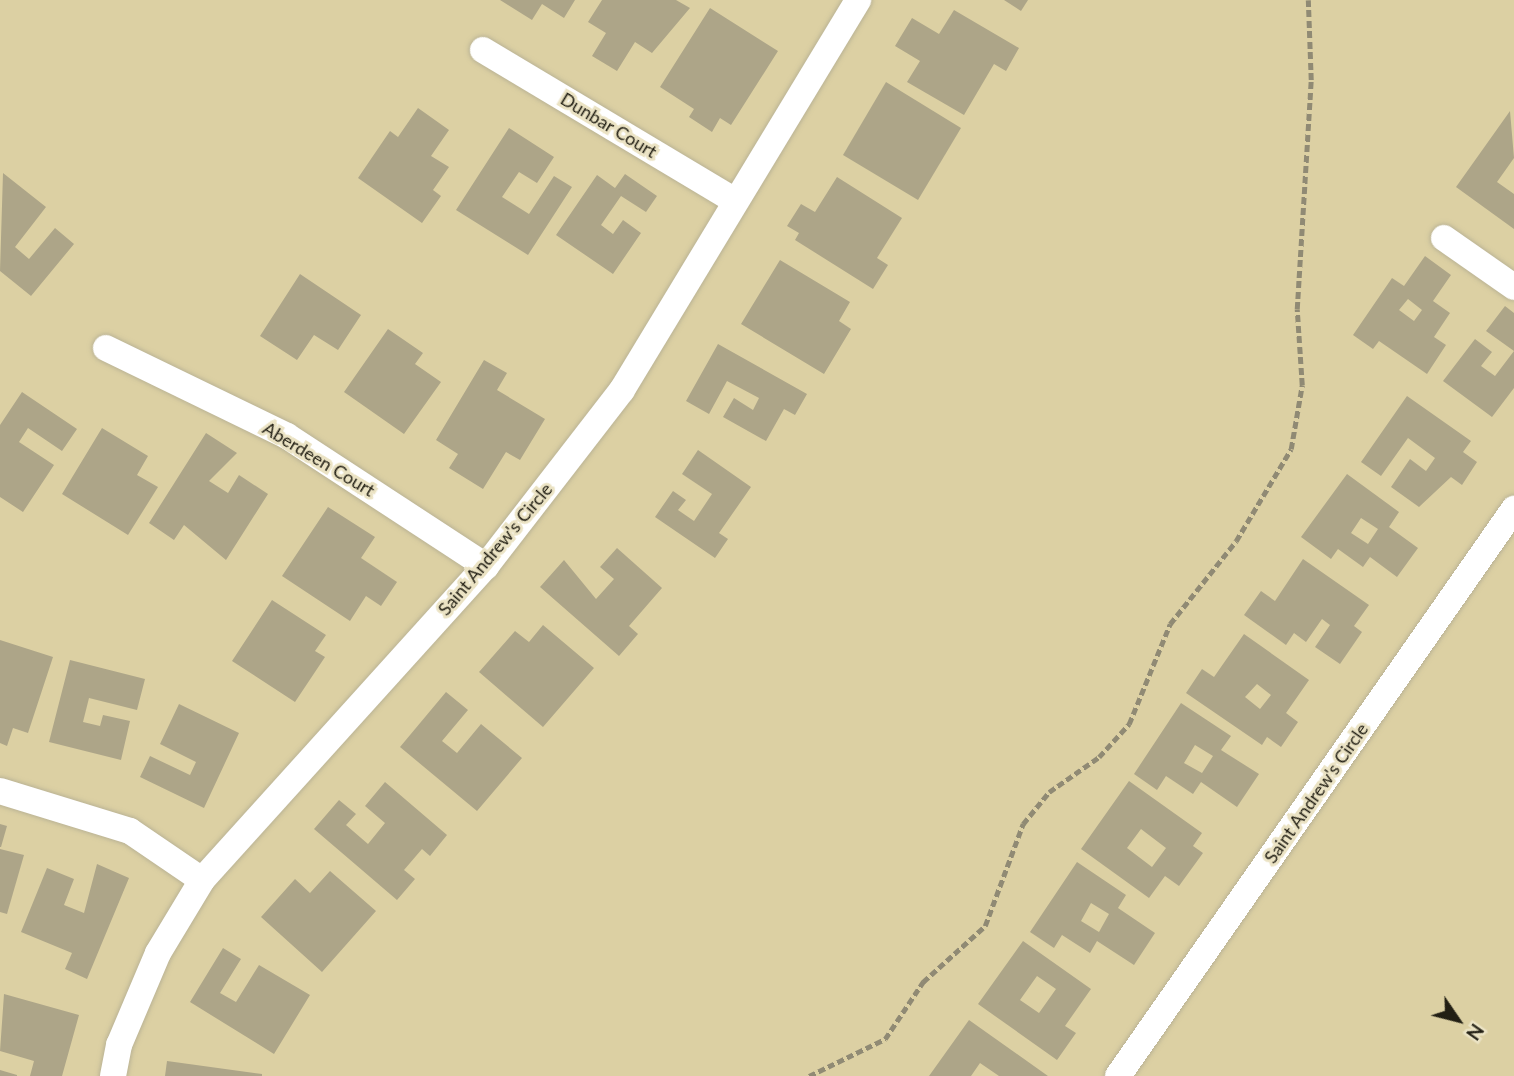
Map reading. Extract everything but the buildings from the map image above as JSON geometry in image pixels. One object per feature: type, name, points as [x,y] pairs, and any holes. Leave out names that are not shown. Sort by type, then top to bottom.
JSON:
[{"type":"street","name":"Saint Andrew's Circle","points":[[113,1076],[119,1045],[158,953],[202,880],[486,566],[622,390],[734,200],[858,0]]},
{"type":"street","name":"Dunbar Court","points":[[483,50],[734,200]]},
{"type":"street","points":[[1444,238],[1514,287]]},
{"type":"street","name":"Aberdeen Court","points":[[106,348],[287,436],[486,566]]},
{"type":"street","name":"Saint Andrew's Circle","points":[[1118,1076],[1514,509]]},
{"type":"street","points":[[0,791],[130,831],[202,880]]},
{"type":"path","points":[[809,1076],[886,1038],[923,982],[985,926],[1023,824],[1049,792],[1098,757],[1129,724],[1170,624],[1237,541],[1291,449],[1302,385],[1297,309],[1311,80],[1308,0]]},
{"type":"shaded area","points":[[0,0],[1514,0],[1514,1076],[0,1076]]}]
